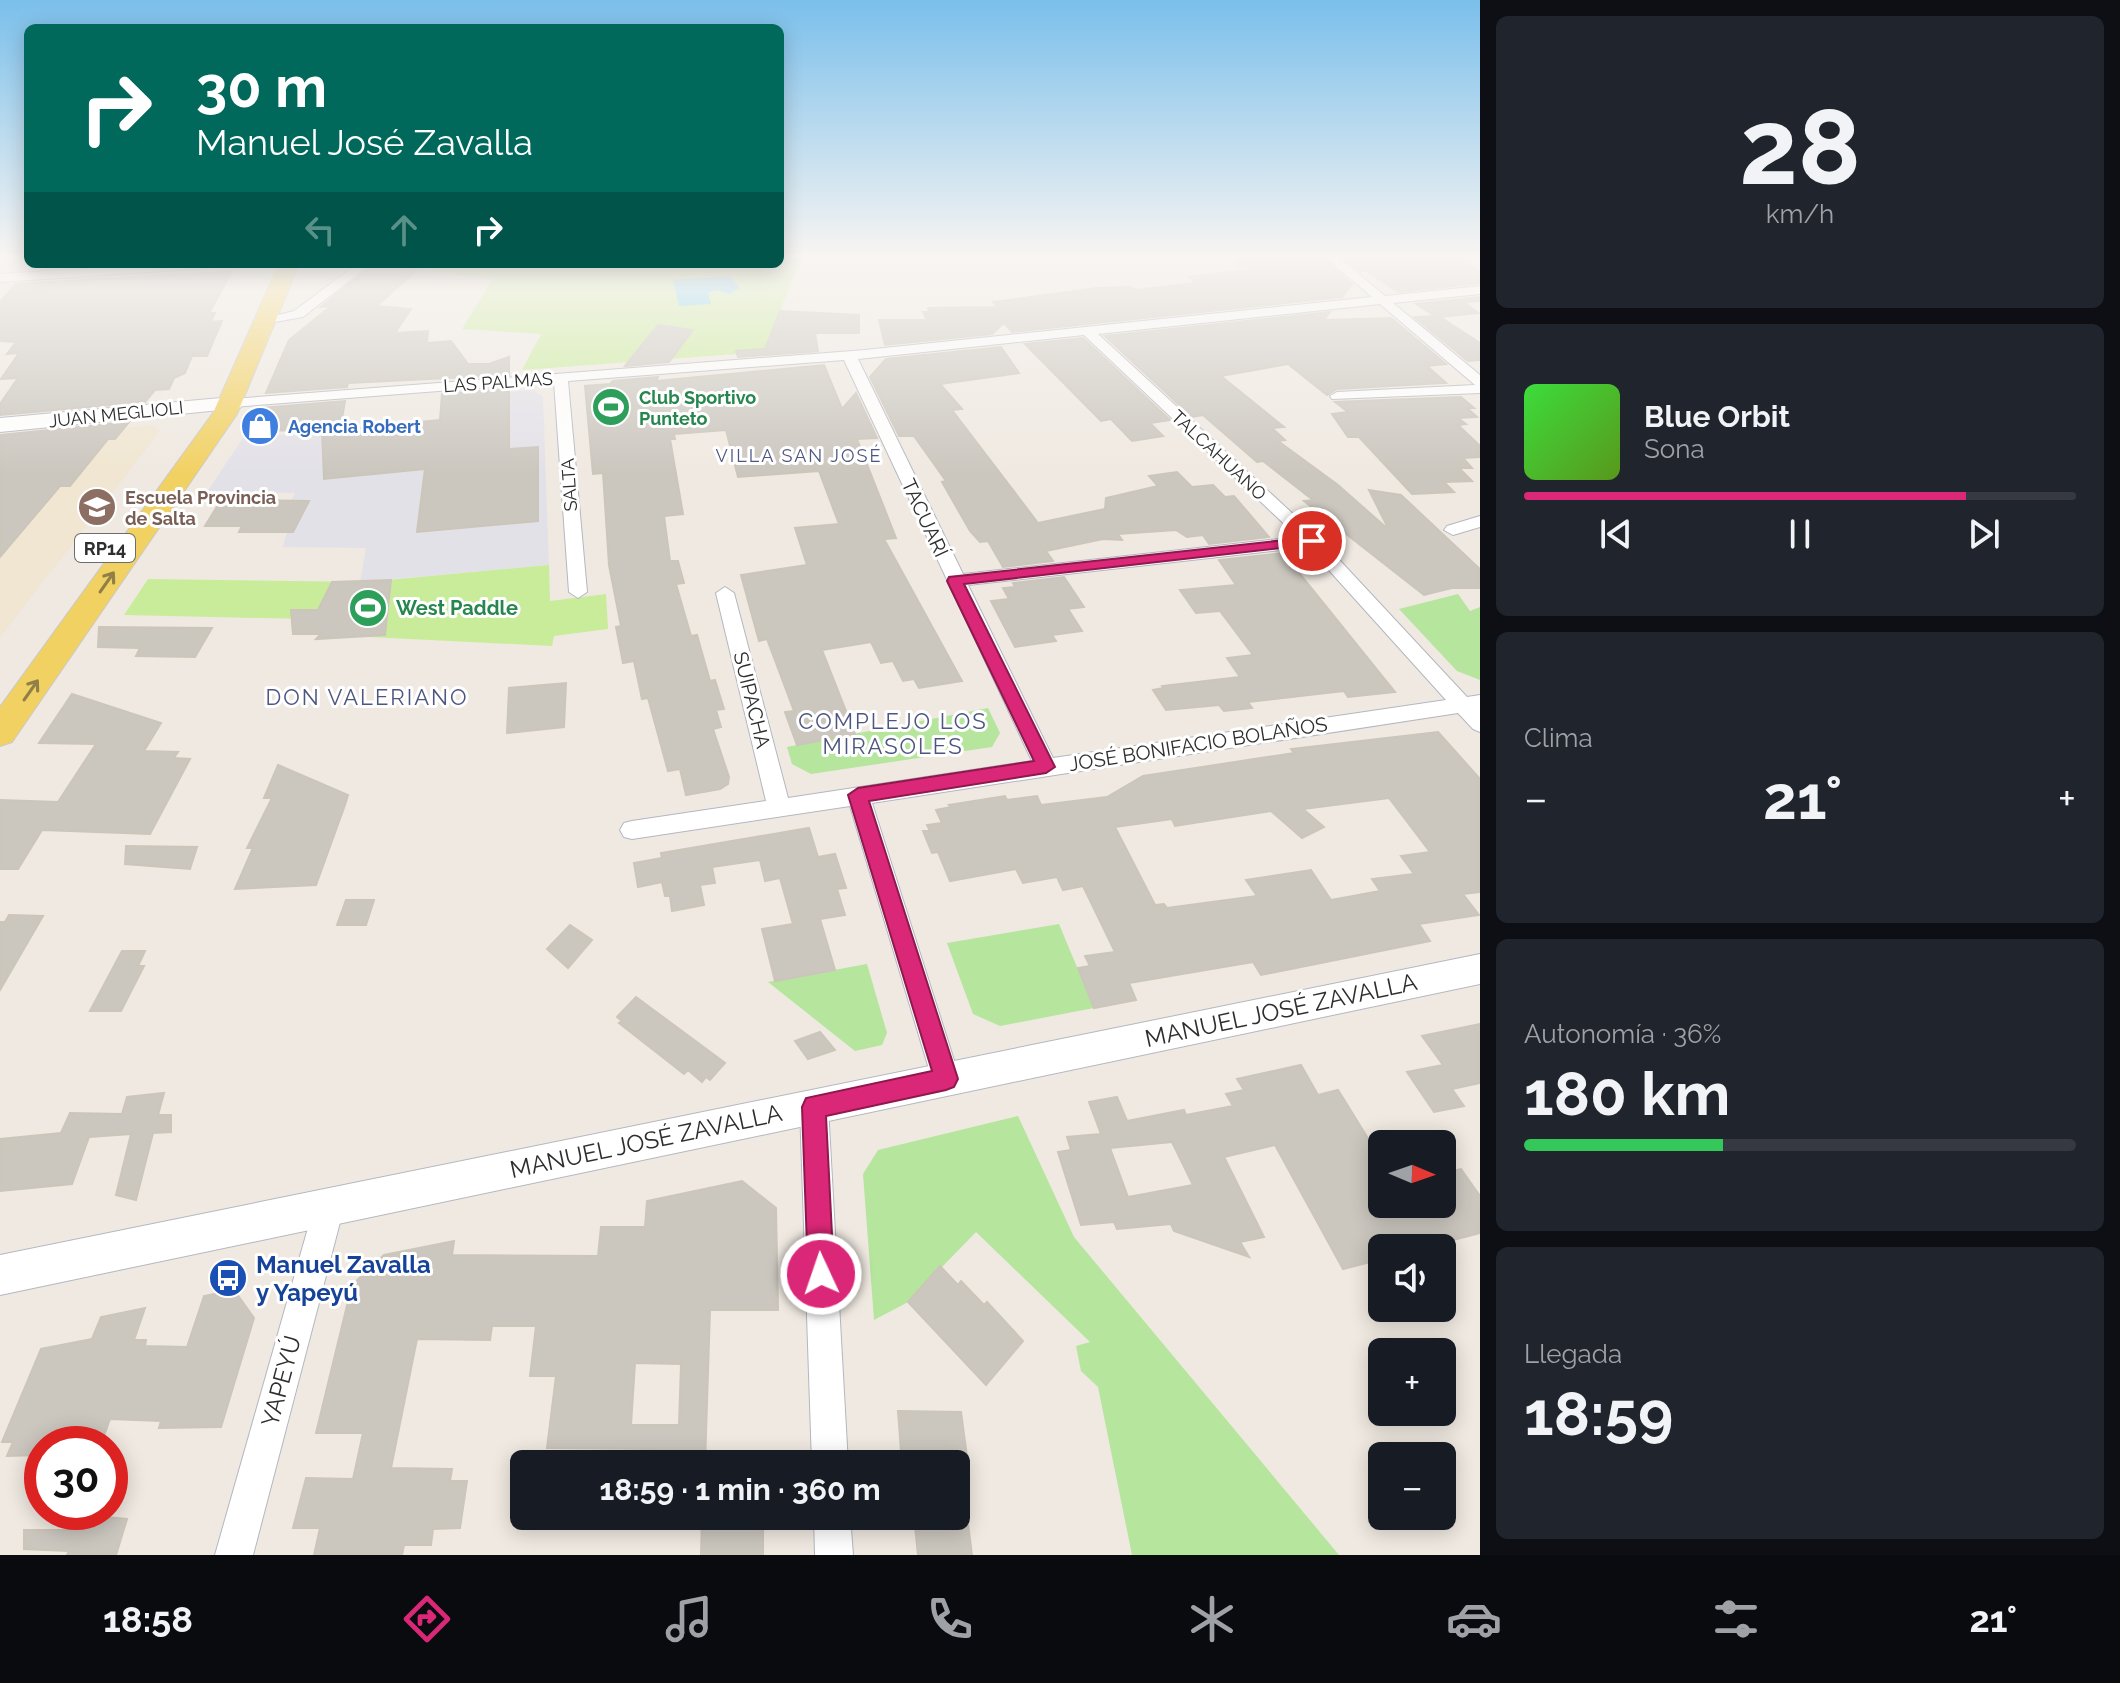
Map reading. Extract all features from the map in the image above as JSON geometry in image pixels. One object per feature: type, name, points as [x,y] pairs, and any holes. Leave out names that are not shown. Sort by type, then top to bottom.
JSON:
[{"type":"main road","name":"RP14","points":[[0,690],[220,404],[247,330]]},
{"type":"main road","name":"RP14","points":[[0,733],[220,404],[263,330]]},
{"type":"main road","name":"JUAN MEGLIOLI","points":[[0,425],[220,404]]},
{"type":"street","name":"TALCAHUANO","points":[[1086,330],[1312,541],[1471,703],[1480,724]]},
{"type":"street","name":"LAS PALMAS","points":[[220,404],[849,355],[1090,330]]},
{"type":"street","points":[[1418,330],[1480,382]]},
{"type":"street","name":"TACUARÍ","points":[[849,355],[1046,767]]},
{"type":"street","name":"SALTA","points":[[561,377],[578,592]]},
{"type":"street","points":[[1337,396],[1480,389]]},
{"type":"street","points":[[1453,530],[1480,521]]},
{"type":"street","points":[[955,581],[1312,541]]},
{"type":"street","name":"SUIPACHA","points":[[725,593],[779,808]]},
{"type":"street","name":"JOSÉ BONIFACIO BOLAÑOS","points":[[632,830],[1471,703]]},
{"type":"street","points":[[858,795],[946,1079]]},
{"type":"street","name":"MANUEL JOSÉ ZAVALLA","points":[[0,1275],[1480,969]]},
{"type":"street","points":[[814,1107],[829,1450]]},
{"type":"street","name":"YAPEYÚ","points":[[234,1555],[329,1207]]},
{"type":"street","points":[[833,1530],[834,1555]]},
{"type":"shaded area","points":[[532,390],[543,396],[549,565],[360,582],[366,548],[283,547],[291,516],[283,516],[295,493],[207,492],[245,435],[298,435],[316,407],[341,429],[440,420],[441,397]]},
{"type":"shaded area","points":[[151,425],[160,431],[0,637],[0,440]]},
{"type":"green space","points":[[471,330],[773,330],[764,352],[522,370],[541,334]]},
{"type":"green space","name":"West Paddle","points":[[549,565],[550,601],[606,594],[608,629],[554,636],[552,646],[309,634],[307,619],[124,615],[148,579],[366,582]]},
{"type":"green space","points":[[1458,594],[1470,611],[1480,607],[1480,680],[1457,671],[1399,609]]},
{"type":"green space","points":[[988,708],[1000,733],[992,747],[811,774],[792,764],[787,747]]},
{"type":"green space","points":[[1059,924],[1094,1008],[1000,1026],[973,1014],[947,943]]},
{"type":"green space","points":[[867,964],[887,1033],[882,1045],[855,1051],[768,982]]},
{"type":"green space","points":[[1018,1116],[1074,1237],[1339,1555],[1132,1555],[1098,1387],[1081,1371],[1076,1346],[1090,1342],[976,1232],[908,1302],[874,1320],[863,1174],[878,1150]]},
{"type":"building","points":[[0,330],[218,330],[207,356],[192,356],[185,373],[174,378],[169,389],[155,390],[145,402],[0,415],[0,404],[18,378],[1,379],[19,353],[7,354],[16,342],[0,341]]},
{"type":"building","points":[[302,330],[428,331],[427,343],[451,341],[468,364],[489,364],[509,357],[509,375],[348,383],[347,387],[266,393],[289,340]]},
{"type":"building","points":[[654,330],[693,330],[669,362],[625,366]]},
{"type":"building","points":[[773,330],[859,330],[859,333],[815,333],[818,351],[738,357],[736,351],[765,349]]},
{"type":"building","points":[[881,330],[997,330],[992,334],[885,345]]},
{"type":"building","points":[[1165,330],[1405,330],[1446,364],[1427,366],[1446,383],[1337,389],[1327,395],[1288,364],[1221,376],[1284,427],[1272,428],[1285,440],[1278,441],[1338,485],[1389,530],[1369,490],[1401,495],[1480,569],[1480,588],[1452,588],[1424,595],[1304,501],[1313,500],[1263,461],[1257,462],[1203,415],[1192,417],[1105,336]]},
{"type":"building","points":[[1429,330],[1459,330],[1480,343],[1480,360],[1468,361]]},
{"type":"building","points":[[1083,338],[1170,420],[1150,423],[1163,436],[1132,441],[1111,419],[1101,421],[1025,344]]},
{"type":"building","points":[[1001,347],[1019,373],[940,384],[962,409],[952,410],[1038,523],[1105,509],[1106,498],[1158,486],[1149,476],[1177,472],[1192,487],[1213,485],[1225,497],[1234,496],[1269,537],[1209,544],[1203,535],[1187,537],[1176,530],[1118,534],[1122,540],[1103,539],[1046,551],[1053,561],[1003,567],[988,541],[980,542],[970,531],[942,482],[946,481],[914,436],[899,436],[870,377],[886,359]]},
{"type":"building","points":[[824,365],[842,409],[856,393],[877,438],[857,439],[896,538],[884,539],[962,681],[919,688],[914,679],[903,681],[893,661],[881,663],[871,642],[822,650],[855,734],[797,745],[785,712],[794,711],[767,639],[759,641],[741,575],[807,565],[795,528],[839,524],[819,471],[738,477],[726,430],[674,434],[675,439],[670,439],[683,514],[664,516],[670,561],[678,561],[684,583],[676,584],[691,636],[697,635],[710,681],[715,680],[724,709],[716,710],[721,727],[713,729],[729,777],[728,784],[720,789],[686,795],[680,769],[668,771],[648,698],[642,699],[634,661],[623,663],[616,627],[621,626],[609,565],[603,473],[593,474],[585,386],[658,377],[656,381]]},
{"type":"building","points":[[509,389],[509,449],[538,447],[538,521],[417,532],[425,469],[324,479],[322,431],[325,431],[253,430],[261,408],[345,401],[340,430],[440,420],[442,394]]},
{"type":"building","points":[[1461,397],[1474,408],[1467,408],[1477,417],[1458,418],[1466,424],[1458,425],[1480,446],[1480,457],[1463,458],[1472,468],[1459,468],[1472,481],[1444,482],[1454,492],[1412,494],[1359,437],[1348,437],[1332,414],[1348,412],[1335,402]]},
{"type":"building","points":[[129,422],[115,439],[108,439],[70,486],[60,486],[0,557],[0,435]]},
{"type":"building","points":[[221,500],[309,501],[293,532],[239,532],[242,526],[205,526]]},
{"type":"building","points":[[1283,553],[1395,692],[1348,697],[1344,691],[1248,702],[1252,708],[1224,711],[1219,705],[1166,710],[1153,690],[1162,686],[1240,677],[1227,658],[1253,655],[1220,611],[1196,613],[1180,590],[1236,585],[1219,560]]},
{"type":"building","points":[[1064,577],[1084,607],[1068,609],[1082,631],[1052,635],[1056,641],[1015,647],[991,601],[1009,599],[1003,588],[1015,587],[1013,583]]},
{"type":"building","points":[[391,580],[385,635],[316,639],[321,634],[293,634],[291,610],[318,610],[332,582]]},
{"type":"building","points":[[99,627],[212,628],[195,657],[136,656],[140,648],[98,647]]},
{"type":"building","points":[[566,683],[564,727],[507,733],[509,688]]},
{"type":"building","points":[[72,694],[161,723],[144,751],[178,752],[174,758],[190,759],[150,834],[42,830],[18,869],[0,869],[0,800],[58,802],[96,744],[39,743]]},
{"type":"building","points":[[1438,732],[1480,779],[1480,892],[1463,894],[1479,915],[1419,924],[1430,941],[1261,975],[1253,962],[1129,983],[1136,1000],[1094,1008],[1078,968],[1090,966],[1085,956],[1115,952],[1083,886],[1063,890],[1057,877],[1023,883],[1016,869],[950,881],[938,852],[932,853],[923,831],[930,831],[927,825],[942,823],[936,810],[951,807],[949,805],[1005,796],[1007,800],[1037,796],[1041,805],[1107,797],[1143,776],[1294,753],[1291,749]],"holes":[[[1389,798],[1430,852],[1401,856],[1414,874],[1372,879],[1380,891],[1331,900],[1311,870],[1246,880],[1257,896],[1167,908],[1164,904],[1155,905],[1115,827],[1172,819],[1175,826],[1271,811],[1302,838],[1324,827],[1303,809]]]},
{"type":"building","points":[[278,765],[348,795],[345,805],[316,885],[235,889],[253,848],[247,848],[272,798],[264,798]]},
{"type":"building","points":[[809,828],[818,857],[835,854],[846,888],[837,889],[845,915],[820,919],[835,970],[775,981],[762,929],[793,924],[780,878],[765,881],[760,860],[712,867],[715,883],[700,885],[704,905],[672,911],[670,896],[665,896],[662,882],[638,887],[634,863],[662,858],[661,853]]},
{"type":"building","points":[[126,846],[197,847],[190,869],[125,864]]},
{"type":"building","points":[[346,900],[374,900],[366,925],[337,925]]},
{"type":"building","points":[[9,915],[43,916],[0,990],[0,922],[5,922]]},
{"type":"building","points":[[570,925],[592,940],[568,968],[547,949]]},
{"type":"building","points":[[122,951],[145,951],[138,966],[144,966],[121,1011],[90,1011]]},
{"type":"building","points":[[636,997],[725,1063],[710,1080],[706,1077],[702,1082],[688,1070],[684,1074],[619,1023],[622,1021],[617,1017]]},
{"type":"building","points":[[1480,1024],[1480,1083],[1452,1089],[1464,1106],[1434,1112],[1407,1072],[1443,1065],[1422,1036]]},
{"type":"building","points":[[820,1032],[835,1050],[808,1059],[795,1041]]},
{"type":"building","points":[[1301,1065],[1318,1095],[1338,1090],[1368,1138],[1368,1218],[1456,1218],[1456,1170],[1461,1169],[1480,1196],[1480,1233],[1456,1239],[1456,1234],[1368,1234],[1368,1263],[1343,1269],[1275,1145],[1224,1157],[1264,1237],[1240,1242],[1249,1257],[1174,1231],[1171,1224],[1117,1229],[1114,1222],[1081,1225],[1058,1152],[1071,1150],[1067,1137],[1101,1134],[1089,1102],[1117,1097],[1127,1121],[1184,1110],[1186,1115],[1233,1106],[1226,1094],[1244,1090],[1237,1079]],"holes":[[[1172,1142],[1193,1185],[1128,1197],[1110,1148]]]},
{"type":"building","points":[[164,1093],[158,1115],[171,1115],[171,1132],[153,1133],[136,1200],[116,1195],[131,1134],[89,1137],[72,1184],[0,1191],[0,1139],[61,1133],[70,1113],[122,1114],[127,1097]]},
{"type":"building","points":[[742,1181],[776,1208],[778,1310],[710,1310],[705,1450],[547,1448],[556,1376],[530,1376],[536,1326],[492,1326],[490,1340],[417,1339],[391,1468],[452,1469],[450,1481],[467,1481],[460,1528],[433,1529],[431,1545],[404,1545],[402,1555],[314,1555],[320,1528],[293,1528],[306,1478],[353,1479],[363,1433],[316,1433],[352,1285],[384,1255],[454,1241],[452,1255],[598,1256],[601,1227],[645,1227],[647,1201]],"holes":[[[635,1363],[681,1364],[679,1425],[631,1425]]]},
{"type":"building","points":[[940,1266],[958,1285],[961,1281],[984,1305],[987,1302],[1023,1341],[986,1385],[908,1302]]},
{"type":"building","points":[[234,1290],[254,1318],[221,1427],[159,1428],[161,1421],[110,1419],[107,1426],[24,1426],[24,1456],[7,1456],[13,1442],[2,1442],[41,1349],[92,1339],[101,1317],[145,1308],[134,1340],[146,1340],[145,1346],[187,1347],[204,1296]]},
{"type":"building","points":[[898,1411],[961,1412],[966,1450],[901,1450]]},
{"type":"building","points":[[24,1530],[124,1530],[116,1555],[67,1555],[69,1551],[24,1549]]},
{"type":"building","points":[[702,1530],[763,1530],[763,1555],[701,1555]]},
{"type":"building","points":[[915,1530],[969,1530],[972,1555],[918,1555]]},
{"type":"place","name":"Club Sportivo Punteto","points":[[611,407]]},
{"type":"place","name":"Agencia Robert","points":[[260,426]]},
{"type":"place","name":"Escuela Provincia de Salta","points":[[97,507]]},
{"type":"place","name":"West Paddle","points":[[368,608]]},
{"type":"place","name":"Manuel Zavalla y Yapeyú","points":[[228,1278]]},
{"type":"district","name":"VILLA SAN JOSÉ","points":[[799,455]]},
{"type":"district","name":"DON VALERIANO","points":[[367,697]]},
{"type":"district","name":"COMPLEJO LOS MIRASOLES","points":[[893,734]]},
{"type":"route","points":[[821,1274],[814,1107],[946,1079],[858,795],[1046,767],[955,581],[1146,557],[1312,541]]}]
